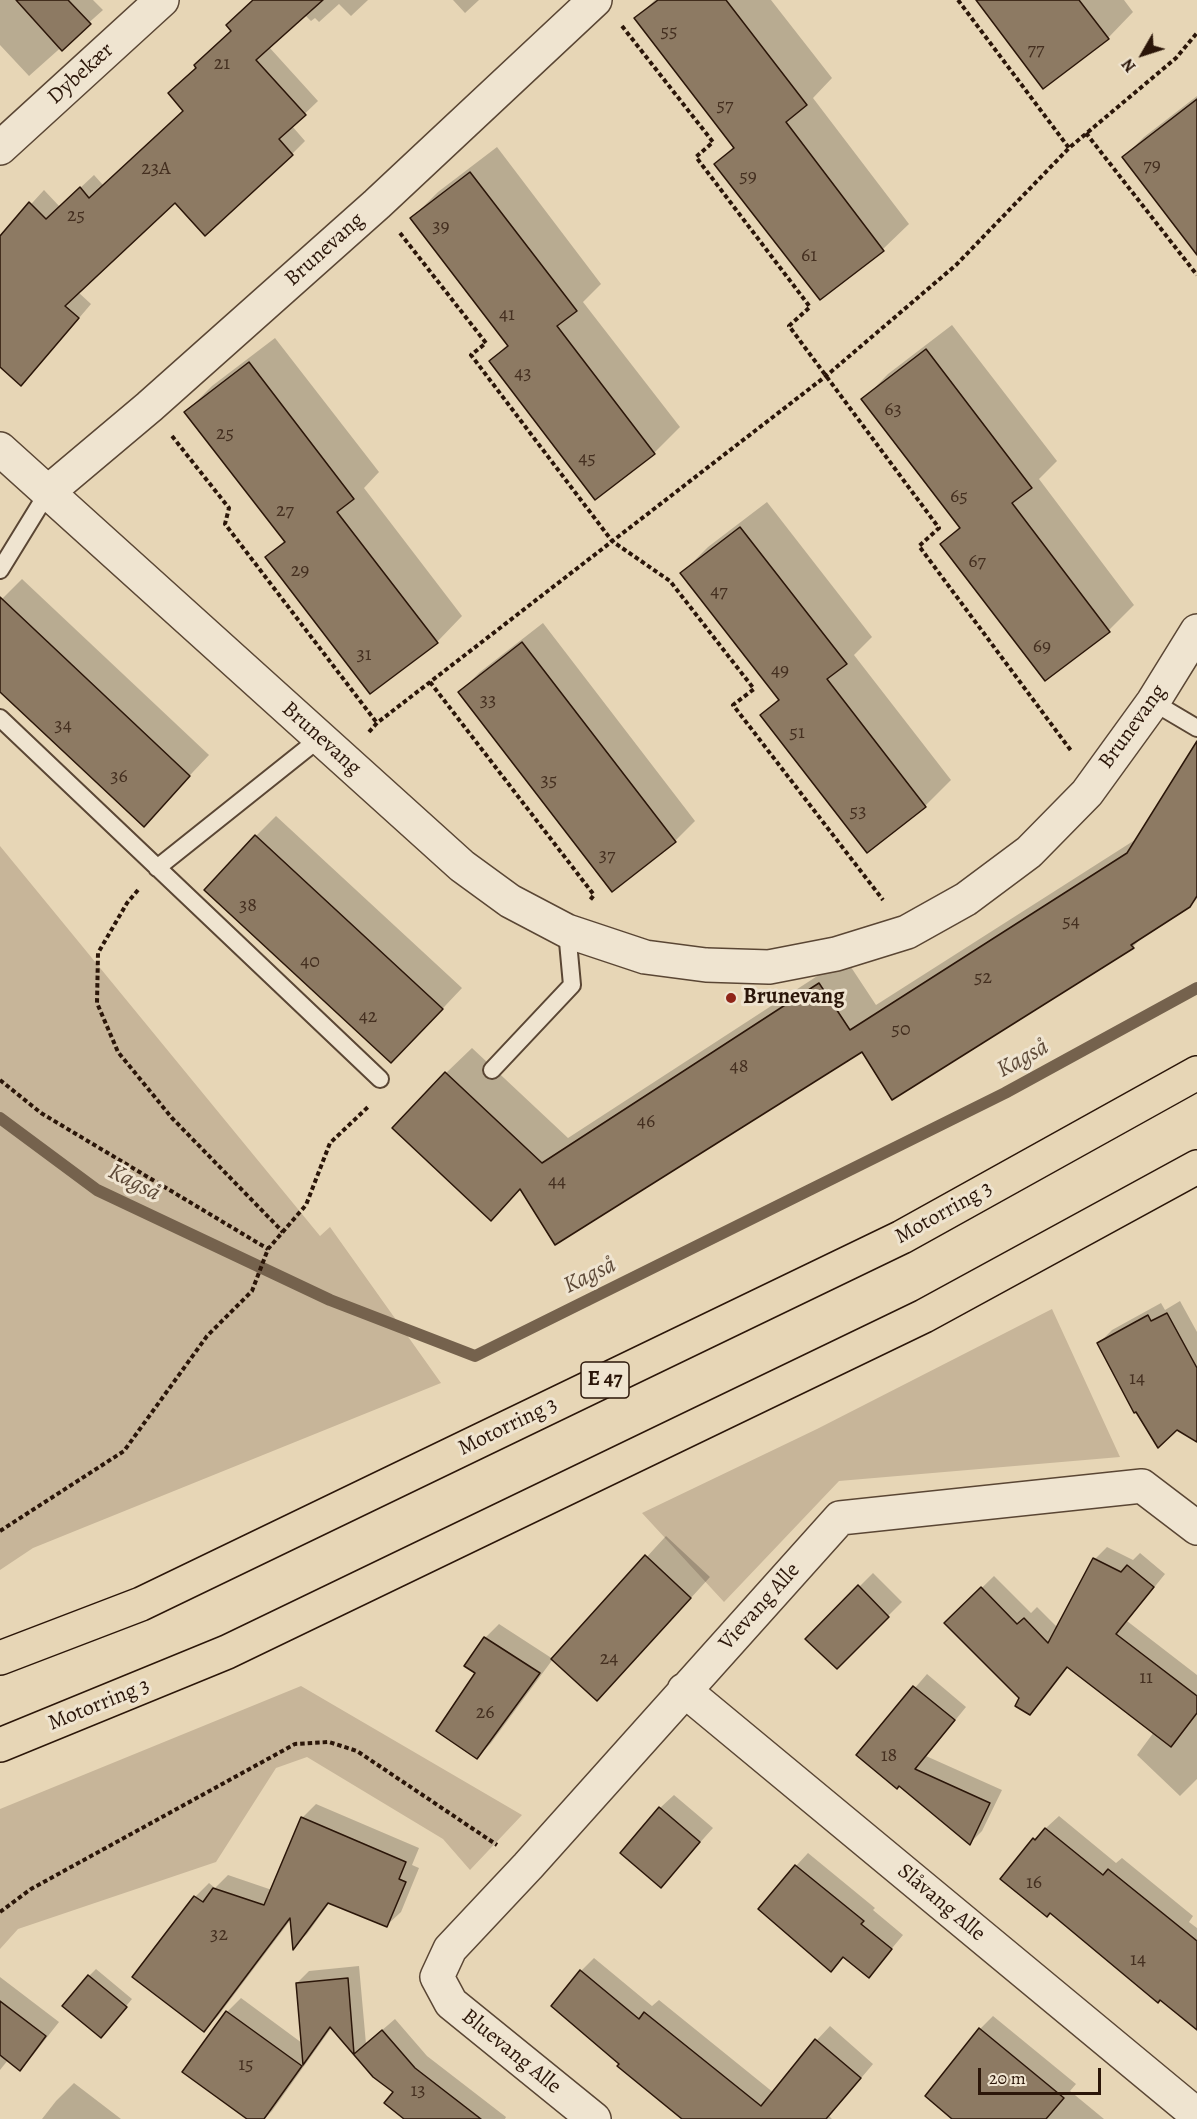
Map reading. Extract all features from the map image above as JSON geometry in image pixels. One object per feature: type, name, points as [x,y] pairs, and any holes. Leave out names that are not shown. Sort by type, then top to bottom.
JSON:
[{"type":"highway","name":"Motorring 3","points":[[0,1658],[141,1604],[892,1242],[1197,1073]]},
{"type":"highway","name":"Motorring 3","points":[[0,1745],[227,1652],[924,1316],[1197,1167]]},
{"type":"street","name":"Dybekær","points":[[0,148],[162,0]]},
{"type":"street","name":"Brunevang","points":[[48,492],[149,406],[377,204],[605,9]]},
{"type":"street","name":"Brunevang","points":[[0,449],[462,866],[510,901],[567,931],[645,957],[706,965],[769,968],[836,954],[907,932],[966,899],[1029,852],[1087,793],[1153,702],[1197,631]]},
{"type":"street","name":"Vievang Alle","points":[[437,1977],[450,1948],[528,1866],[840,1518],[1142,1486],[1197,1528]]},
{"type":"street","name":"Slåvang Alle","points":[[684,1690],[1197,2115]]},
{"type":"street","name":"Bluevang Alle","points":[[437,1977],[451,2003],[594,2119]]},
{"type":"lane","points":[[0,570],[48,492]]},
{"type":"lane","points":[[1153,702],[1197,728]]},
{"type":"lane","points":[[0,718],[380,1079]]},
{"type":"lane","points":[[157,868],[320,738]]},
{"type":"lane","points":[[492,1070],[572,985],[567,931]]},
{"type":"path","points":[[958,0],[1069,148]]},
{"type":"path","points":[[605,9],[714,142],[696,157],[810,307],[789,326],[939,528],[919,546],[1094,781]]},
{"type":"path","points":[[345,760],[377,723],[826,376],[956,265],[1069,148],[1176,58],[1197,33]]},
{"type":"path","points":[[1086,133],[1197,275]]},
{"type":"path","points":[[377,204],[486,343],[471,355],[612,541],[670,581],[754,689],[733,705],[907,932]]},
{"type":"path","points":[[149,406],[229,508],[225,524],[377,723]]},
{"type":"path","points":[[430,682],[594,895]]},
{"type":"path","points":[[157,868],[127,903],[98,953],[97,1003],[118,1052],[172,1118],[283,1232]]},
{"type":"path","points":[[0,1532],[124,1452],[207,1336],[252,1291],[268,1249],[306,1205],[330,1143],[368,1107],[380,1079]]},
{"type":"path","points":[[0,1080],[41,1113],[268,1249]]},
{"type":"path","points":[[0,1912],[31,1889],[295,1744],[329,1742],[357,1751],[528,1866]]},
{"type":"shaded area","points":[[0,846],[320,1236],[330,1227],[441,1383],[33,1548],[0,1570]]},
{"type":"shaded area","points":[[1052,1309],[1120,1457],[839,1481],[724,1602],[642,1513],[817,1429]]},
{"type":"shaded area","points":[[301,1686],[522,1815],[470,1870],[443,1839],[307,1757],[276,1768],[216,1862],[18,1929],[0,1949],[0,1809]]},
{"type":"building","points":[[16,0],[68,0],[91,24],[62,51]]},
{"type":"building","points":[[253,0],[323,0],[256,60],[306,115],[279,139],[293,155],[205,236],[175,203],[65,306],[79,318],[21,386],[0,367],[0,236],[29,202],[46,219],[80,187],[89,198],[183,111],[168,93],[196,68],[194,65],[231,31],[226,25]]},
{"type":"building","points":[[658,0],[726,0],[807,105],[786,122],[884,251],[820,300],[714,164],[734,148],[634,18]]},
{"type":"building","points":[[976,0],[1079,0],[1109,39],[1043,89]]},
{"type":"building","points":[[1197,99],[1197,255],[1122,157]]},
{"type":"building","points":[[470,172],[577,311],[557,326],[655,454],[595,500],[489,361],[508,346],[410,218]]},
{"type":"building","points":[[926,349],[1032,488],[1012,503],[1110,632],[1045,681],[940,544],[960,528],[861,399]]},
{"type":"building","points":[[249,362],[354,499],[337,512],[438,643],[370,694],[265,557],[285,542],[184,412]]},
{"type":"building","points":[[740,527],[847,664],[827,679],[926,807],[867,853],[760,715],[779,700],[680,573]]},
{"type":"building","points":[[0,597],[190,776],[144,827],[0,692]]},
{"type":"building","points":[[522,642],[676,842],[612,892],[458,692]]},
{"type":"building","points":[[1197,741],[1197,896],[1190,907],[1131,945],[1134,948],[892,1100],[862,1052],[555,1245],[520,1189],[491,1221],[392,1128],[445,1072],[542,1163],[819,983],[850,1030],[1127,853]]},
{"type":"building","points":[[255,835],[443,1009],[391,1063],[204,890]]},
{"type":"building","points":[[1167,1313],[1197,1368],[1197,1442],[1177,1430],[1158,1448],[1136,1412],[1134,1413],[1097,1343],[1148,1315],[1151,1321]]},
{"type":"building","points":[[645,1555],[691,1598],[597,1701],[551,1659]]},
{"type":"building","points":[[1093,1558],[1121,1572],[1127,1565],[1154,1587],[1116,1634],[1197,1696],[1197,1713],[1171,1747],[1067,1667],[1030,1715],[1015,1706],[1019,1698],[944,1623],[981,1587],[1017,1624],[1024,1618],[1048,1643]]},
{"type":"building","points":[[858,1585],[889,1617],[837,1669],[805,1639]]},
{"type":"building","points":[[484,1637],[540,1673],[477,1759],[436,1731],[475,1673],[464,1666]]},
{"type":"building","points":[[913,1686],[955,1720],[915,1769],[990,1803],[970,1845],[899,1786],[897,1789],[856,1755]]},
{"type":"building","points":[[659,1807],[700,1842],[661,1888],[620,1853]]},
{"type":"building","points":[[301,1817],[406,1862],[399,1879],[406,1882],[387,1927],[328,1903],[293,1950],[290,1918],[204,2032],[132,1977],[194,1896],[203,1902],[213,1888],[264,1905]]},
{"type":"building","points":[[1045,1828],[1103,1875],[1108,1869],[1197,1941],[1197,2030],[1160,2000],[1158,2003],[1050,1913],[1047,1917],[1000,1879],[1033,1838],[1035,1840]]},
{"type":"building","points":[[795,1865],[864,1921],[861,1924],[892,1949],[869,1978],[843,1957],[831,1972],[758,1909]]},
{"type":"building","points":[[580,1970],[639,2019],[644,2012],[761,2106],[815,2039],[861,2078],[826,2119],[682,2119],[617,2066],[619,2064],[551,2006]]},
{"type":"building","points":[[88,1975],[127,2007],[101,2038],[62,2006]]},
{"type":"building","points":[[348,1978],[354,2054],[382,2030],[415,2068],[481,2119],[404,2119],[384,2103],[393,2092],[373,2077],[330,2027],[303,2065],[296,1983]]},
{"type":"building","points":[[0,2001],[46,2036],[20,2071],[0,2055]]},
{"type":"building","points":[[226,2011],[302,2066],[264,2119],[247,2119],[182,2072]]},
{"type":"building","points":[[979,2028],[1064,2098],[1046,2119],[952,2119],[925,2096]]},
{"type":"waterway","name":"Kagså","points":[[0,1118],[97,1190],[330,1300],[475,1356],[1005,1093],[1197,988]]},
{"type":"place","name":"Brunevang","points":[[731,998]]}]
